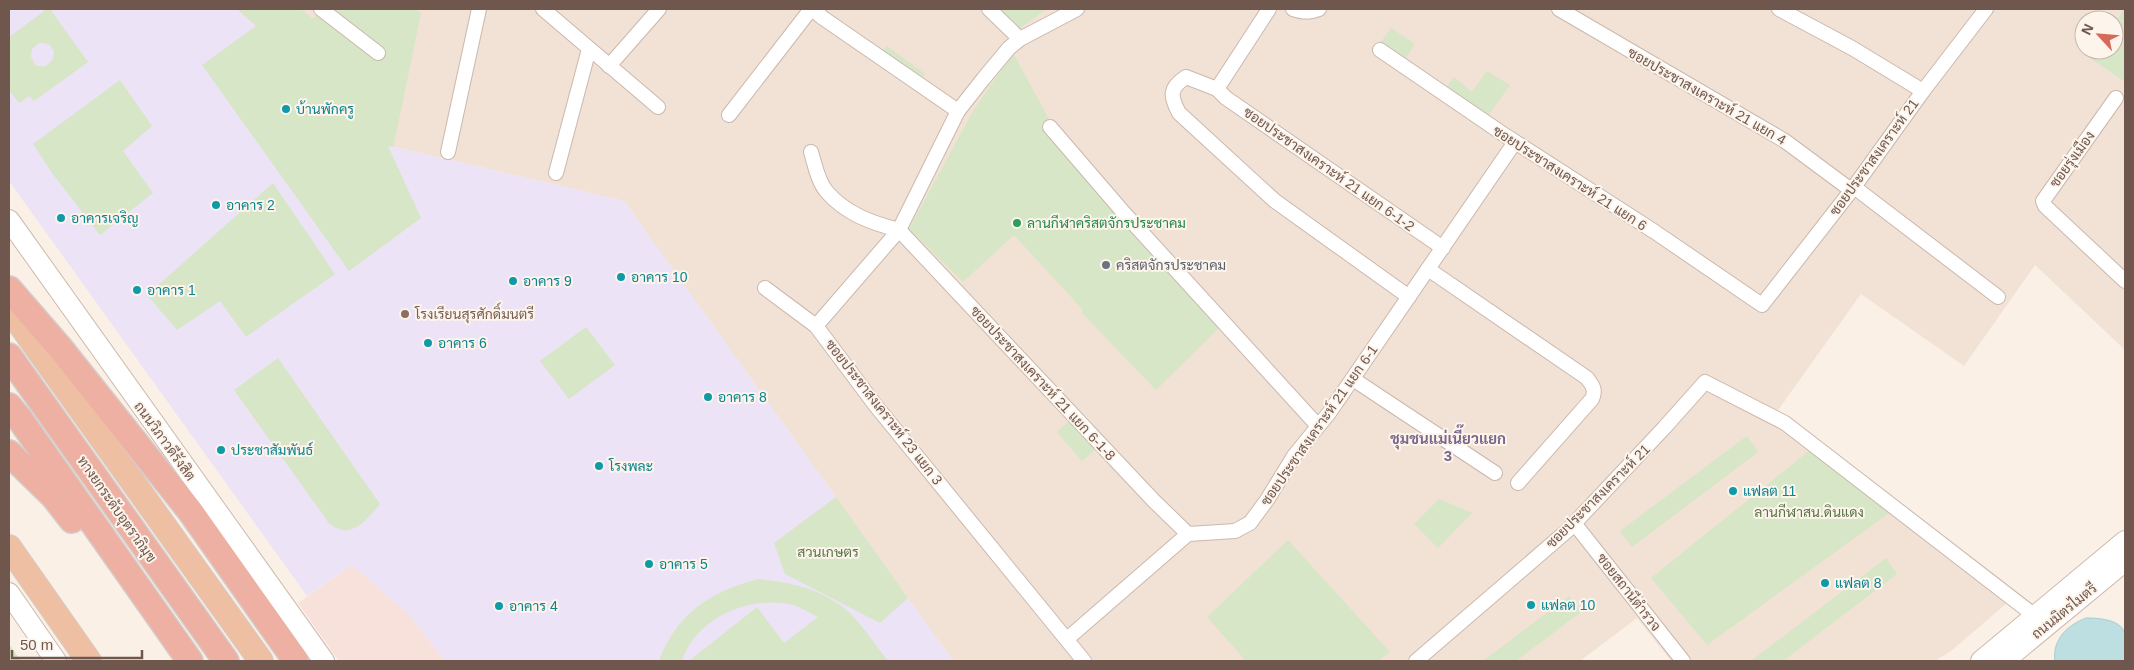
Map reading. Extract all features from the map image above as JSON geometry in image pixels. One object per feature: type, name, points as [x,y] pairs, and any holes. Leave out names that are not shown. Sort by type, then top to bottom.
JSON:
[{"type":"highway","points":[[9,289],[61,349],[190,511],[296,661]]},
{"type":"highway","points":[[9,310],[261,661]]},
{"type":"highway","name":"ทางยกระดับอุตราภิมุข","points":[[9,356],[226,661]]},
{"type":"highway","name":"ทางยกระดับอุตราภิมุข","points":[[14,412],[190,661]]},
{"type":"highway","points":[[9,453],[54,496],[128,594],[172,661]]},
{"type":"highway","points":[[9,547],[89,661]]},
{"type":"main road","name":"ถนนวิภาวดีรังสิต","points":[[9,220],[324,661]]},
{"type":"main road","points":[[1981,661],[2040,621],[2125,541]]},
{"type":"main road","name":"ถนนมิตรไมตรี","points":[[2004,661],[2040,621],[2125,561]]},
{"type":"main road","points":[[9,593],[56,661]]},
{"type":"street","points":[[321,9],[378,53]]},
{"type":"street","points":[[448,152],[479,9]]},
{"type":"street","points":[[543,9],[658,108]]},
{"type":"street","points":[[609,66],[659,9]]},
{"type":"street","points":[[729,115],[812,9],[958,111]]},
{"type":"street","points":[[989,9],[1020,39]]},
{"type":"street","name":"ซอยประชาสงเคราะห์ 23 แยก 3","points":[[1077,9],[1020,39],[1009,48],[958,111],[899,230],[816,326],[876,406],[1084,661]]},
{"type":"street","points":[[1269,9],[1218,89],[1186,77],[1178,83],[1173,92],[1172,99],[1179,113],[1276,201],[1409,297]]},
{"type":"street","points":[[1292,9],[1303,12],[1319,9]]},
{"type":"street","name":"ซอยประชาสงเคราะห์ 21 แยก 4","points":[[1559,9],[1785,141],[1853,188],[1998,297]]},
{"type":"street","points":[[1779,9],[1852,48],[1923,91]]},
{"type":"street","name":"ซอยประชาสงเคราะห์ 21","points":[[1762,305],[1853,188],[1923,91],[1986,9]]},
{"type":"street","points":[[556,173],[589,49]]},
{"type":"street","name":"ซอยประชาสงเคราะห์ 21 แยก 6","points":[[1380,50],[1515,142],[1655,232],[1762,305]]},
{"type":"street","name":"ซอยประชาสงเคราะห์ 21 แยก 6-1-2","points":[[1218,89],[1226,98],[1443,248]]},
{"type":"street","name":"ซอยรุ่งเมือง","points":[[2116,98],[2043,200],[2045,206],[2125,281]]},
{"type":"street","points":[[1050,127],[1131,221],[1318,426]]},
{"type":"street","name":"ซอยประชาสงเคราะห์ 21 แยก 6-1","points":[[1188,534],[1235,531],[1250,523],[1267,500],[1294,456],[1329,413],[1353,379],[1515,142]]},
{"type":"street","points":[[811,152],[823,186],[838,202],[871,223],[899,230]]},
{"type":"street","name":"ซอยประชาสงเคราะห์ 21 แยก 6-1-8","points":[[899,230],[1154,502],[1188,534]]},
{"type":"street","points":[[1428,269],[1587,378],[1593,386],[1595,393],[1592,399],[1518,483]]},
{"type":"street","points":[[765,288],[816,326]]},
{"type":"street","points":[[1353,379],[1495,473]]},
{"type":"street","name":"ซอยประชาสงเคราะห์ 21","points":[[1416,661],[1574,523],[1705,382],[1785,423],[2040,621]]},
{"type":"street","name":"ซอยสถานีตำรวจ","points":[[1574,523],[1682,661]]},
{"type":"street","points":[[1067,639],[1188,534]]},
{"type":"shaded area","name":"โรงเรียนสุรศักดิ์มนตรี","points":[[9,9],[237,9],[387,145],[624,201],[953,661],[445,661],[408,614],[352,565],[307,596],[9,181]]},
{"type":"shaded area","points":[[237,9],[2124,9],[2074,10],[2074,60],[2092,60],[2125,82],[2125,350],[2035,265],[1964,366],[1861,294],[1771,420],[2007,603],[1951,651],[1935,661],[1671,661],[1637,618],[1580,661],[953,661],[624,201],[387,145]]},
{"type":"shaded area","points":[[352,565],[408,614],[445,661],[339,661],[298,603]]},
{"type":"green space","points":[[47,9],[50,9],[88,62],[34,101],[29,96],[19,103],[9,90],[9,37]],"holes":[[[39,43],[49,44],[54,51],[53,59],[46,66],[36,66],[31,57],[32,49]]]},
{"type":"green space","points":[[237,9],[301,9],[313,19],[323,9],[416,9],[421,13],[394,147],[388,146],[421,218],[349,271],[202,65],[256,26]]},
{"type":"green space","points":[[1000,9],[1047,9],[1020,28],[1010,23]]},
{"type":"green space","points":[[2125,9],[2125,82],[2092,60],[2124,60],[2123,10]]},
{"type":"green space","points":[[1391,28],[1415,44],[1406,58],[1381,42]]},
{"type":"green space","points":[[887,46],[925,74],[919,81],[881,53]]},
{"type":"green space","name":"ลานกีฬาคริสตจักรประชาคม","points":[[1013,53],[1050,121],[1044,128],[1116,216],[1220,327],[1156,390],[1081,312],[1083,310],[1014,235],[963,282],[909,229],[973,111]]},
{"type":"green space","points":[[1487,71],[1510,85],[1488,116],[1445,89],[1454,77],[1472,92]]},
{"type":"green space","points":[[120,80],[152,126],[123,151],[153,193],[100,235],[52,173],[33,144]]},
{"type":"green space","points":[[273,183],[335,274],[246,337],[220,301],[177,330],[147,295]]},
{"type":"green space","points":[[586,327],[615,365],[569,399],[540,361]]},
{"type":"green space","points":[[278,358],[380,504],[357,527],[343,530],[336,528],[328,522],[234,390]]},
{"type":"green space","points":[[1069,421],[1096,449],[1082,461],[1057,432]]},
{"type":"green space","points":[[1747,436],[1758,452],[1632,547],[1620,531]]},
{"type":"green space","name":"ลานกีฬาสน.ดินแดง","points":[[1810,450],[1892,511],[1707,645],[1651,578]]},
{"type":"green space","name":"สวนเกษตร","points":[[836,497],[908,598],[880,623],[785,574],[774,543]]},
{"type":"green space","points":[[1439,499],[1472,513],[1438,548],[1414,524]]},
{"type":"green space","points":[[1288,540],[1390,652],[1378,661],[1246,661],[1207,617]]},
{"type":"green space","points":[[1886,558],[1897,574],[1783,661],[1751,661]]},
{"type":"green space","points":[[758,579],[796,585],[832,599],[852,615],[888,661],[689,661],[757,607],[784,643],[818,617],[793,605],[774,602],[757,603],[725,613],[699,633],[689,646],[682,661],[659,661],[666,644],[675,630],[697,607],[725,591]]},
{"type":"green space","points":[[1569,596],[1581,612],[1516,661],[1483,661]]},
{"type":"green space","points":[[9,644],[21,661],[9,661]]},
{"type":"water","points":[[2086,618],[2108,620],[2122,628],[2126,640],[2125,661],[2055,661],[2056,646],[2063,634],[2067,629]]},
{"type":"place","name":"บ้านพักครู","points":[[286,109]]},
{"type":"place","name":"อาคาร 2","points":[[216,205]]},
{"type":"place","name":"อาคารเจริญ","points":[[61,218]]},
{"type":"place","name":"ลานกีฬาคริสตจักรประชาคม","points":[[1017,223]]},
{"type":"place","name":"คริสตจักรประชาคม","points":[[1106,265]]},
{"type":"place","name":"อาคาร 10","points":[[621,277]]},
{"type":"place","name":"อาคาร 9","points":[[513,281]]},
{"type":"place","name":"อาคาร 1","points":[[137,290]]},
{"type":"place","name":"โรงเรียนสุรศักดิ์มนตรี","points":[[405,314]]},
{"type":"place","name":"อาคาร 6","points":[[428,343]]},
{"type":"place","name":"อาคาร 8","points":[[708,397]]},
{"type":"place","name":"ประชาสัมพันธ์","points":[[221,450]]},
{"type":"place","name":"โรงพละ","points":[[599,466]]},
{"type":"place","name":"แฟลต 11","points":[[1733,491]]},
{"type":"place","name":"อาคาร 5","points":[[649,564]]},
{"type":"place","name":"แฟลต 8","points":[[1825,583]]},
{"type":"place","name":"แฟลต 10","points":[[1531,605]]},
{"type":"place","name":"อาคาร 4","points":[[499,606]]},
{"type":"district","name":"ชุมชนแม่เนี๊ยวแยก 3","points":[[1448,448]]}]
